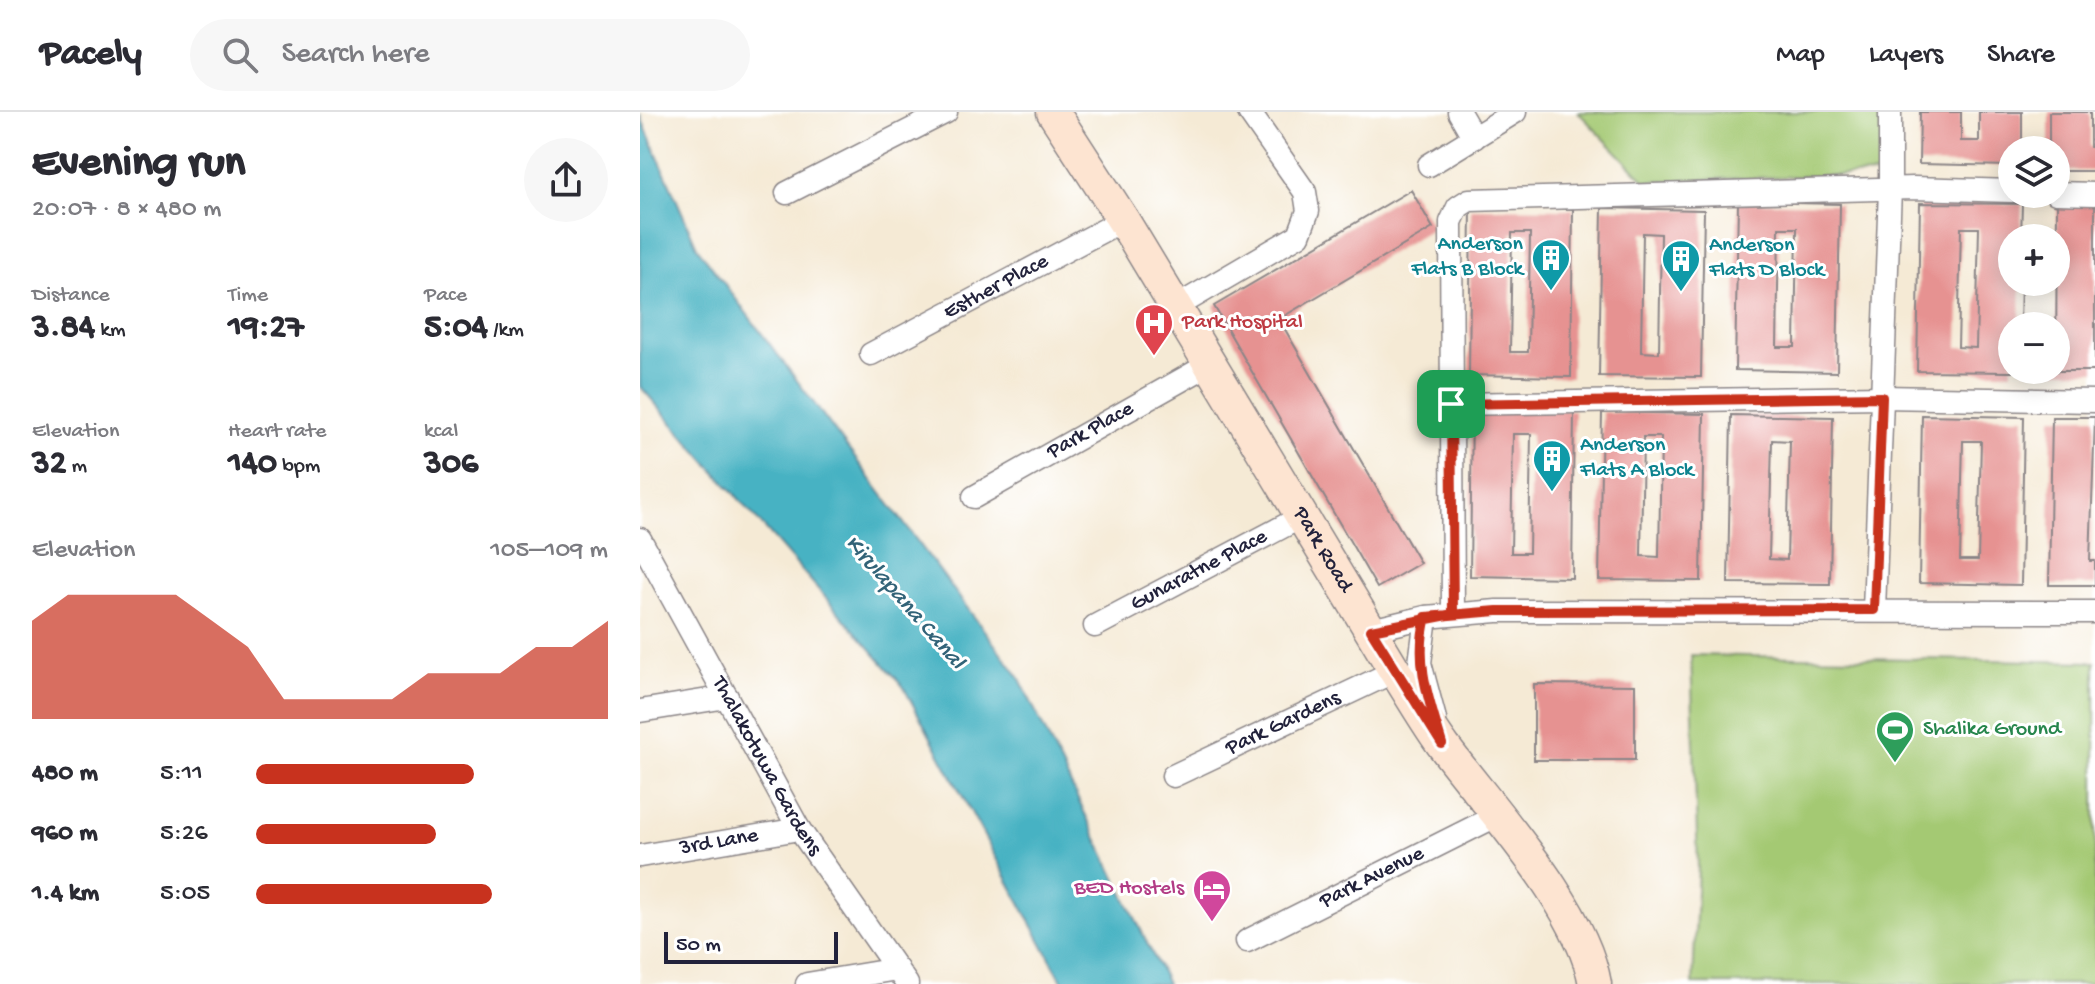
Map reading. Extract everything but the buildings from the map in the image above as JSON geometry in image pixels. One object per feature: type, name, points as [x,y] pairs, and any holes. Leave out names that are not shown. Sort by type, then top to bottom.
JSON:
[{"type":"main road","name":"Park Road","points":[[1053,112],[1123,220],[1395,671],[1442,744],[1566,913],[1592,964],[1595,984]]},
{"type":"street","points":[[787,193],[946,112]]},
{"type":"street","points":[[1176,307],[1299,235],[1308,211],[1305,192],[1249,112]]},
{"type":"street","points":[[1459,112],[1474,138]]},
{"type":"street","points":[[1429,165],[1515,112]]},
{"type":"street","points":[[1874,610],[1890,189],[1890,112]]},
{"type":"street","points":[[1453,614],[1451,222],[1458,207],[1469,200],[1890,189],[1998,191]]},
{"type":"street","points":[[2070,193],[2095,194]]},
{"type":"street","name":"Esther Place","points":[[871,354],[1123,220]]},
{"type":"street","name":"Park Place","points":[[974,497],[1208,365]]},
{"type":"street","points":[[1451,404],[1882,397],[2095,401]]},
{"type":"street","name":"Gunaratne Place","points":[[1095,626],[1303,516]]},
{"type":"street","name":"Thalakotuwa Gardens","points":[[640,540],[799,829],[902,977]]},
{"type":"street","points":[[1371,630],[1453,614],[1874,610],[2095,612]]},
{"type":"street","points":[[1426,617],[1420,663],[1442,744]]},
{"type":"street","name":"Park Gardens","points":[[1173,776],[1395,671]]},
{"type":"street","points":[[640,711],[727,697]]},
{"type":"street","name":"Park Avenue","points":[[1247,941],[1496,816]]},
{"type":"street","name":"3rd Lane","points":[[640,856],[799,829]]},
{"type":"street","points":[[807,984],[902,977]]},
{"type":"green space","points":[[1578,112],[1884,112],[1884,174],[1645,181]]},
{"type":"green space","name":"Shalika Ground","points":[[1691,655],[2095,662],[2095,984],[1693,984],[1698,867]]},
{"type":"water","name":"Kirulapana Canal","points":[[640,115],[697,247],[1019,677],[1167,984],[1064,984],[903,686],[640,386]]},
{"type":"place","name":"Anderson Flats B Block","points":[[1551,292]]},
{"type":"place","name":"Anderson Flats D Block","points":[[1681,293]]},
{"type":"place","name":"Park Hospital","points":[[1154,357]]},
{"type":"place","name":"Anderson Flats A Block","points":[[1552,493]]},
{"type":"place","name":"Shalika Ground","points":[[1895,764]]},
{"type":"place","name":"BED Hostels","points":[[1212,923]]},
{"type":"route","points":[[1451,404],[1453,614],[1426,617],[1371,630],[1442,744],[1420,663],[1426,617],[1497,611],[1874,610],[1882,397],[1451,404]]}]
